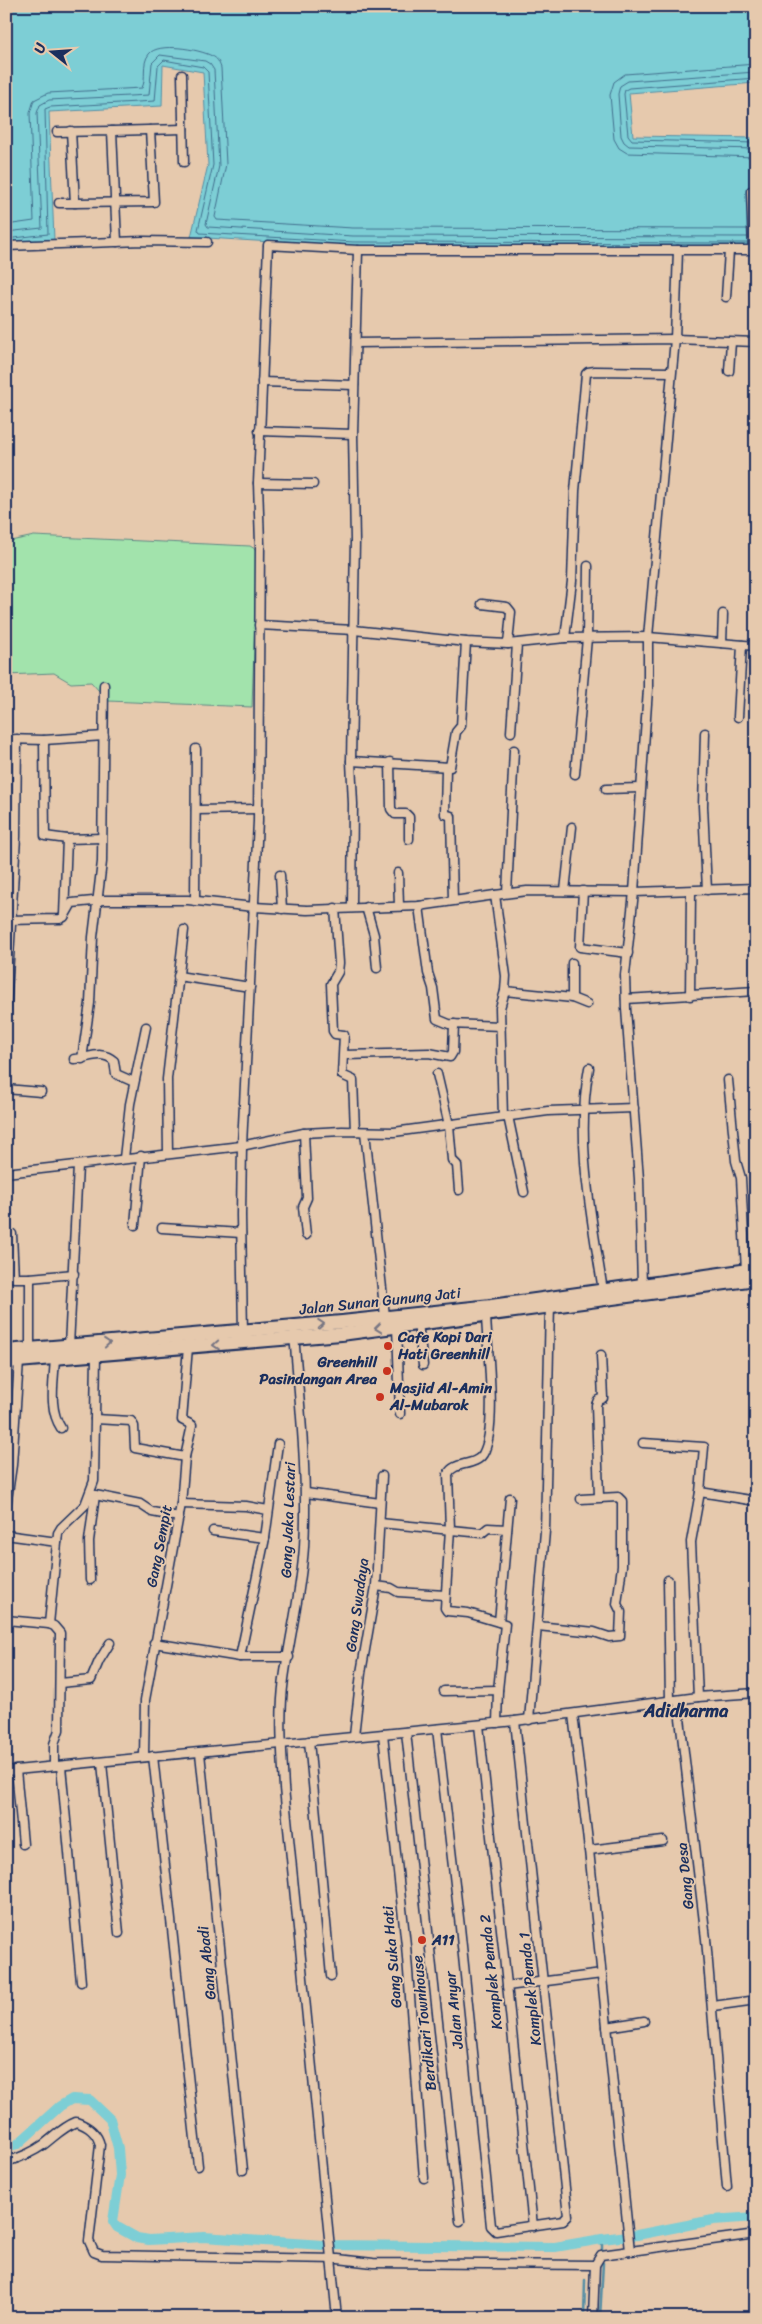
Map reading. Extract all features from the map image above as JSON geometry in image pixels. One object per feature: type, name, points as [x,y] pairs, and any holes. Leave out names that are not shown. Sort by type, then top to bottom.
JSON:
[{"type":"highway","points":[[550,1302],[642,1285],[752,1273]]},
{"type":"highway","points":[[9,1357],[89,1352],[140,1345],[294,1332],[397,1326],[463,1314],[489,1312],[752,1273]]},
{"type":"highway","name":"Jalan Sunan Gunung Jati","points":[[294,1332],[385,1316],[463,1314]]},
{"type":"highway","points":[[140,1345],[188,1347],[243,1337]]},
{"type":"highway","points":[[9,1357],[30,1348],[55,1353],[69,1346],[89,1352]]},
{"type":"street","points":[[182,75],[184,162]]},
{"type":"street","points":[[57,132],[183,129]]},
{"type":"street","points":[[59,203],[154,202],[150,130]]},
{"type":"street","points":[[71,131],[75,203]]},
{"type":"street","points":[[112,131],[116,242]]},
{"type":"street","points":[[243,1337],[242,1145],[258,809],[260,544],[258,483],[268,245],[358,250],[754,250],[752,191]]},
{"type":"street","points":[[6,246],[116,242],[207,242]]},
{"type":"street","points":[[352,907],[353,434],[358,250]]},
{"type":"street","points":[[642,1285],[643,1247],[625,975],[634,892],[648,689],[648,637],[675,339],[678,250]]},
{"type":"street","points":[[726,297],[729,250]]},
{"type":"street","points":[[356,343],[675,339],[756,342]]},
{"type":"street","points":[[729,371],[730,342]]},
{"type":"street","points":[[566,638],[572,581],[575,491],[586,374],[595,371],[671,372]]},
{"type":"street","points":[[262,382],[354,385]]},
{"type":"street","points":[[259,431],[353,434]]},
{"type":"street","points":[[258,483],[313,484]]},
{"type":"street","points":[[575,774],[587,638],[588,566]]},
{"type":"street","points":[[482,604],[507,607],[511,612],[508,644]]},
{"type":"street","points":[[722,643],[723,614]]},
{"type":"street","points":[[259,625],[354,630],[466,642],[508,644],[566,638],[648,637],[756,646]]},
{"type":"street","points":[[351,762],[390,762],[446,768],[451,764],[456,732],[461,726],[466,642]]},
{"type":"street","points":[[512,732],[517,644]]},
{"type":"street","points":[[738,717],[742,645]]},
{"type":"street","points":[[104,684],[102,838],[93,937],[91,994],[78,1059],[92,1055],[108,1057],[114,1061],[116,1074],[134,1082]]},
{"type":"street","points":[[705,733],[703,806],[707,890]]},
{"type":"street","points":[[6,739],[44,740],[104,736]]},
{"type":"street","points":[[6,1011],[17,739]]},
{"type":"street","points":[[44,740],[44,834],[48,838],[102,838]]},
{"type":"street","points":[[195,900],[196,749]]},
{"type":"street","points":[[507,893],[514,750]]},
{"type":"street","points":[[390,762],[391,809],[395,814],[406,814],[409,817],[409,839]]},
{"type":"street","points":[[446,768],[445,814],[451,816],[452,900]]},
{"type":"street","points":[[606,789],[640,788]]},
{"type":"street","points":[[196,810],[258,809]]},
{"type":"street","points":[[565,891],[572,827]]},
{"type":"street","points":[[64,917],[67,839]]},
{"type":"street","points":[[398,873],[399,906]]},
{"type":"street","points":[[280,875],[282,909]]},
{"type":"street","points":[[9,920],[55,920],[64,917],[72,903],[97,900],[195,900],[282,909],[419,906],[507,893],[691,891],[756,888]]},
{"type":"street","points":[[583,891],[580,947],[628,953]]},
{"type":"street","points":[[690,996],[691,891]]},
{"type":"street","points":[[495,896],[504,963],[505,991],[500,1008],[505,1116],[524,1192]]},
{"type":"street","points":[[419,906],[428,973],[433,988],[437,1020],[443,1023],[501,1026]]},
{"type":"street","points":[[366,907],[374,935],[377,968]]},
{"type":"street","points":[[335,908],[339,964],[338,972],[331,984],[333,1031],[336,1034],[344,1035],[342,1075],[353,1080],[356,1131]]},
{"type":"street","points":[[168,1154],[167,1079],[184,930]]},
{"type":"street","points":[[572,963],[572,998]]},
{"type":"street","points":[[178,976],[250,988]]},
{"type":"street","points":[[505,991],[572,998],[587,1004]]},
{"type":"street","points":[[626,999],[756,991]]},
{"type":"street","points":[[344,1054],[429,1053],[450,1057],[453,1052],[454,1024]]},
{"type":"street","points":[[124,1158],[126,1129],[146,1027]]},
{"type":"street","points":[[589,1068],[584,1109],[586,1186],[602,1291]]},
{"type":"street","points":[[436,1074],[448,1125],[452,1160],[457,1165],[459,1190]]},
{"type":"street","points":[[728,1080],[736,1161],[741,1178],[752,1273]]},
{"type":"street","points":[[6,1089],[41,1092]]},
{"type":"street","points":[[6,1173],[78,1166],[124,1158],[242,1145],[304,1133],[394,1132],[505,1116],[584,1109],[634,1108]]},
{"type":"street","points":[[365,1132],[385,1316]]},
{"type":"street","points":[[304,1133],[306,1198],[303,1207],[306,1235]]},
{"type":"street","points":[[135,1225],[141,1156]]},
{"type":"street","points":[[69,1346],[78,1166]]},
{"type":"street","points":[[162,1228],[241,1233]]},
{"type":"street","points":[[12,1234],[14,1278],[74,1274]]},
{"type":"street","points":[[30,1278],[30,1348]]},
{"type":"street","points":[[529,1720],[546,1511],[550,1302]]},
{"type":"street","points":[[489,1312],[490,1427],[482,1456],[473,1463],[453,1468],[448,1474],[450,1529],[445,1595],[446,1610],[468,1613],[505,1626],[498,1690],[497,1723]]},
{"type":"street","points":[[418,1323],[423,1365]]},
{"type":"street","points":[[397,1326],[400,1414]]},
{"type":"street","name":"Gang Jaka Lestari","points":[[294,1332],[302,1411],[306,1493],[302,1566],[282,1698],[281,1744],[337,2318]]},
{"type":"street","name":"Gang Sempit","points":[[188,1347],[182,1420],[192,1425],[185,1457],[179,1517],[154,1643],[145,1706],[148,1756],[198,2166]]},
{"type":"street","points":[[89,1352],[95,1419],[95,1478],[89,1542],[90,1580]]},
{"type":"street","points":[[55,1353],[54,1413],[61,1428]]},
{"type":"street","points":[[599,1496],[596,1405],[598,1400],[603,1398],[601,1355]]},
{"type":"street","points":[[6,1508],[12,1465],[9,1357]]},
{"type":"street","points":[[95,1419],[131,1421],[134,1426],[135,1448],[185,1457]]},
{"type":"street","points":[[643,1443],[704,1447],[700,1492],[691,1542],[698,1697]]},
{"type":"street","points":[[240,1657],[265,1538],[278,1444]]},
{"type":"street","name":"Gang Swadaya","points":[[354,1736],[361,1673],[376,1586],[382,1476]]},
{"type":"street","points":[[700,1492],[756,1501]]},
{"type":"street","points":[[306,1493],[380,1503]]},
{"type":"street","points":[[92,1495],[134,1503],[157,1514],[179,1517]]},
{"type":"street","points":[[49,1624],[57,1542],[62,1528],[85,1505],[92,1495]]},
{"type":"street","points":[[538,1626],[594,1632],[609,1637],[620,1636],[620,1612],[617,1604],[622,1566],[622,1501],[618,1497],[599,1496],[581,1499]]},
{"type":"street","points":[[498,1622],[510,1498]]},
{"type":"street","points":[[181,1504],[246,1506],[268,1510]]},
{"type":"street","points":[[380,1523],[482,1532],[488,1528],[507,1529]]},
{"type":"street","points":[[213,1531],[265,1538]]},
{"type":"street","points":[[6,1535],[57,1542]]},
{"type":"street","name":"Gang Desa","points":[[668,1580],[674,1701],[713,2006],[727,2187]]},
{"type":"street","points":[[376,1586],[392,1588],[398,1592],[445,1595]]},
{"type":"street","points":[[6,1620],[49,1624],[54,1626],[60,1633],[59,1730],[54,1744],[81,1982]]},
{"type":"street","points":[[60,1683],[91,1680],[99,1661],[110,1643]]},
{"type":"street","points":[[154,1643],[240,1657],[289,1657]]},
{"type":"street","points":[[444,1691],[498,1690]]},
{"type":"street","points":[[6,1771],[529,1720],[698,1697],[756,1692]]},
{"type":"street","points":[[573,1714],[589,1850],[630,2251]]},
{"type":"street","name":"Komplek Pemda 1","points":[[515,1721],[568,2216],[566,2220],[533,2226]]},
{"type":"street","name":"Komplek Pemda 2","points":[[479,1725],[533,2226]]},
{"type":"street","name":"Jalan Anyar","points":[[437,1729],[460,1927],[491,2229],[496,2231],[533,2226]]},
{"type":"street","name":"Berdikari Townhouse","points":[[406,1732],[460,2221]]},
{"type":"street","name":"Gang Suka Hati","points":[[382,1734],[406,1945],[424,2178]]},
{"type":"street","points":[[309,1741],[331,1976]]},
{"type":"street","name":"Gang Abadi","points":[[200,1753],[243,2170]]},
{"type":"street","points":[[102,1763],[119,1933]]},
{"type":"street","points":[[16,1770],[23,1844]]},
{"type":"street","points":[[589,1850],[663,1841]]},
{"type":"street","points":[[507,1986],[602,1974]]},
{"type":"street","points":[[713,2006],[756,2000]]},
{"type":"street","points":[[607,2027],[644,2021]]},
{"type":"street","points":[[6,2162],[21,2158],[41,2147],[66,2126],[76,2122],[92,2130],[98,2137],[100,2145],[89,2241],[94,2252],[102,2255],[331,2258],[373,2263],[485,2262],[595,2265]]},
{"type":"street","points":[[593,2318],[595,2265],[601,2255],[756,2234]]},
{"type":"green space","points":[[34,536],[250,546],[255,549],[257,556],[252,707],[108,701],[91,682],[71,683],[54,673],[6,675],[6,542]]},
{"type":"water","points":[[6,6],[756,6],[756,83],[629,93],[633,136],[756,138],[756,248],[352,247],[191,237],[208,165],[203,72],[163,65],[162,106],[49,112],[54,240],[6,244]]},
{"type":"waterway","points":[[6,2147],[18,2144],[60,2106],[72,2099],[90,2100],[110,2119],[118,2148],[120,2175],[113,2221],[117,2227],[137,2238],[149,2240],[204,2237],[323,2245],[555,2247],[637,2235],[713,2220],[756,2217]]},
{"type":"waterway","points":[[602,2239],[602,2249]]},
{"type":"waterway","points":[[600,2318],[603,2263]]},
{"type":"waterway","points":[[584,2318],[585,2280]]},
{"type":"place","name":"Cafe Kopi Dari Hati Greenhill","points":[[388,1346]]},
{"type":"place","name":"Greenhill Pasindangan Area","points":[[387,1371]]},
{"type":"place","name":"Masjid Al-Amin Al-Mubarok","points":[[380,1397]]},
{"type":"place","name":"A11","points":[[422,1940]]},
{"type":"district","name":"Adidharma","points":[[686,1711]]}]
